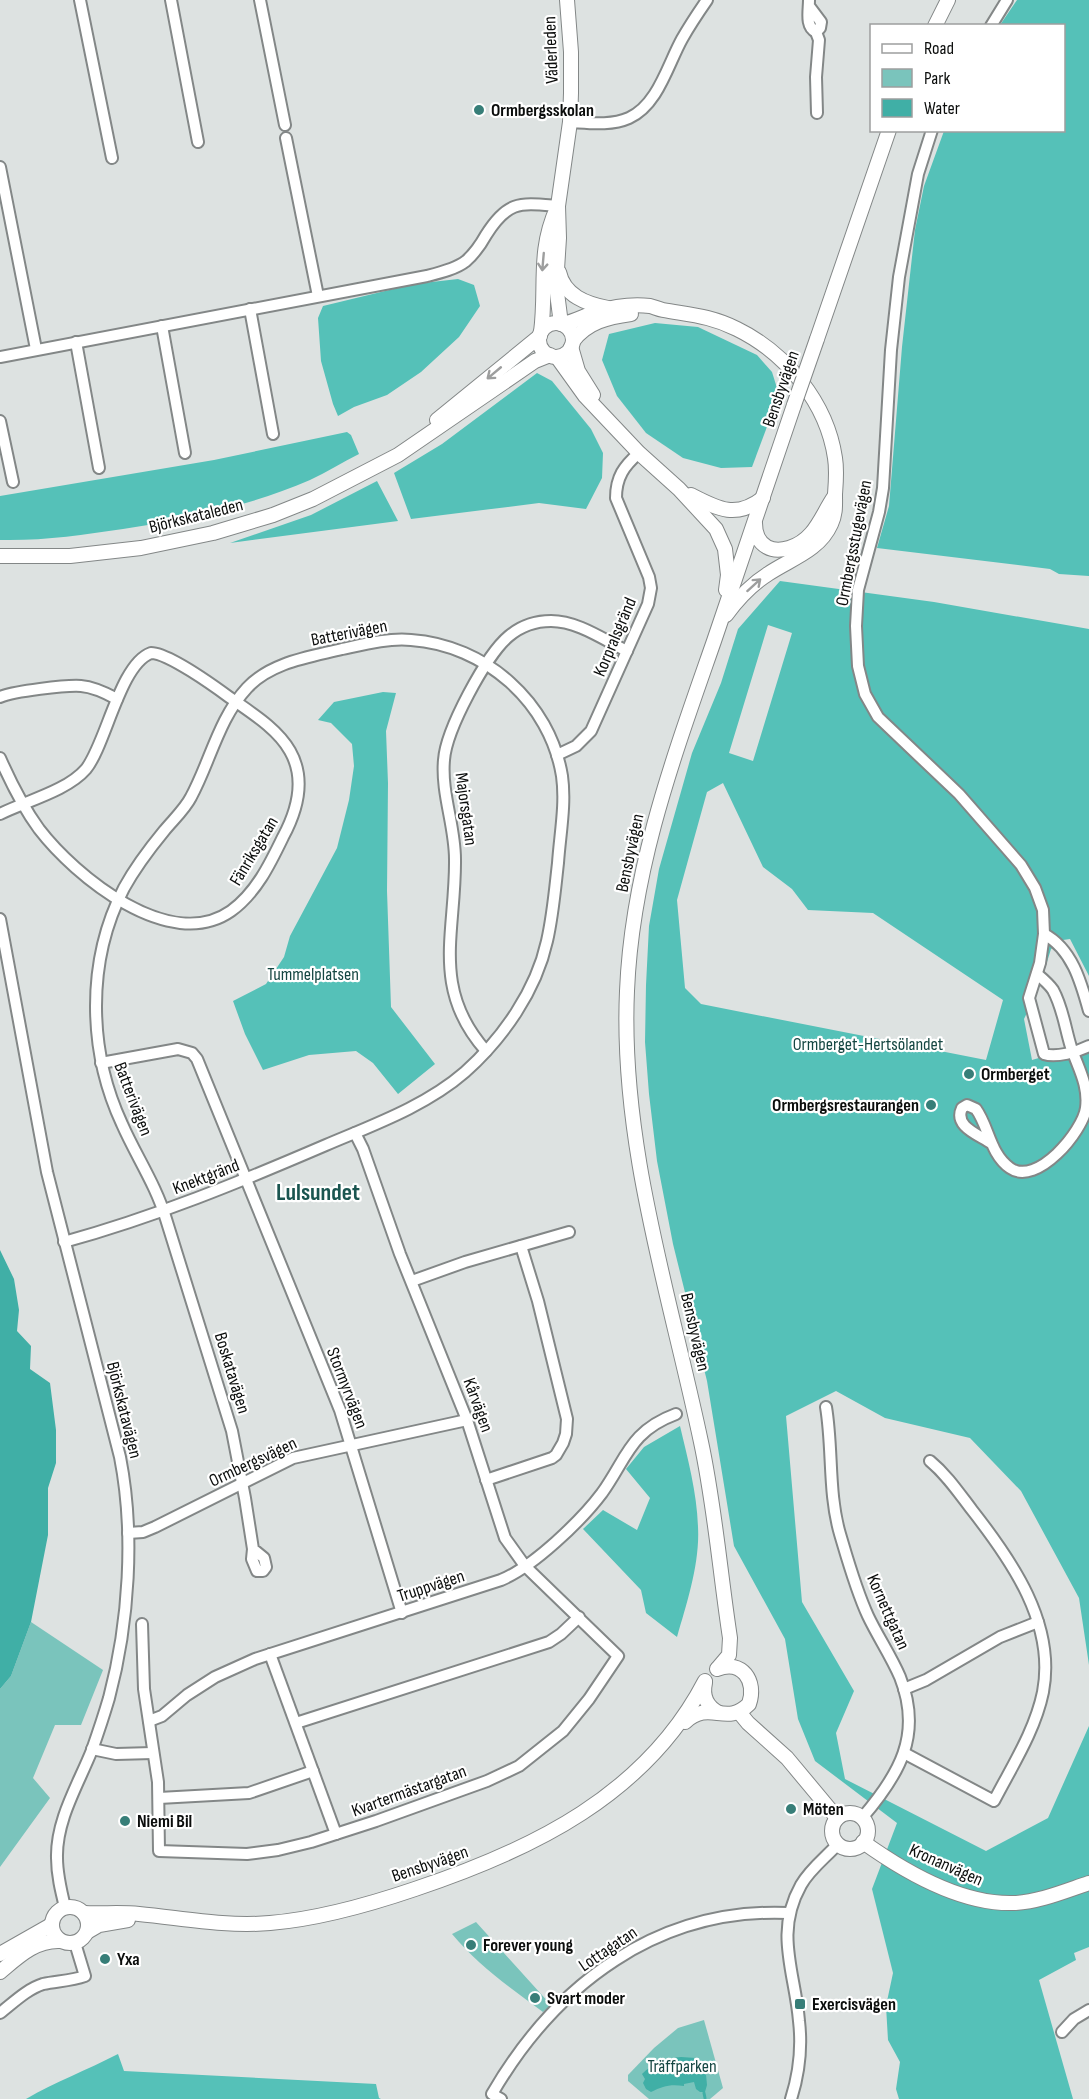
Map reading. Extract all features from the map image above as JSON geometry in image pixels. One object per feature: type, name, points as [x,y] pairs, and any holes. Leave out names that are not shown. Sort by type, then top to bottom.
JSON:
[{"type":"main road","name":"Väderleden","points":[[561,324],[556,285],[558,206],[570,122],[571,62],[567,0]]},
{"type":"main road","points":[[935,24],[948,0]]},
{"type":"main road","name":"Bensbyvägen","points":[[718,1668],[726,1660],[730,1649],[702,1445],[645,1195],[632,1105],[627,1035],[627,991],[633,927],[653,823],[672,761],[888,132]]},
{"type":"main road","name":"Väderleden","points":[[540,334],[545,242],[549,225],[558,206]]},
{"type":"main road","name":"Väderleden","points":[[557,265],[560,279],[569,292],[587,303],[611,308]]},
{"type":"main road","points":[[640,306],[698,315],[737,328],[770,350],[793,371],[809,393],[829,433],[836,466],[835,513],[819,542],[753,585],[728,612],[718,630],[728,575],[725,549],[716,529],[679,489],[639,453],[579,389],[553,356],[541,348],[540,334],[549,325],[561,324],[611,308],[640,306]]},
{"type":"main road","points":[[553,356],[564,355],[584,328],[598,321],[663,310]]},
{"type":"main road","points":[[561,324],[570,331],[578,371],[601,410]]},
{"type":"main road","name":"Björkskataleden","points":[[388,459],[540,334]]},
{"type":"main road","name":"Björkskataleden","points":[[0,556],[38,557],[101,553],[168,543],[213,533],[273,515],[313,500],[398,455],[535,361],[553,356]]},
{"type":"main road","points":[[679,489],[724,510],[743,510],[763,498]]},
{"type":"main road","points":[[755,521],[758,537],[766,546],[779,550],[793,547],[814,531],[835,495]]},
{"type":"main road","name":"Bensbyvägen","points":[[726,1611],[732,1638],[749,1679]]},
{"type":"main road","points":[[729,1666],[737,1668],[749,1679],[752,1696],[749,1704],[739,1712],[727,1715],[719,1713],[706,1702],[705,1681],[718,1668],[729,1666]]},
{"type":"main road","name":"Bensbyvägen","points":[[84,1913],[139,1914],[222,1923],[257,1924],[292,1921],[366,1904],[454,1876],[515,1852],[536,1841],[626,1781],[653,1756],[673,1733],[695,1701],[705,1681]]},
{"type":"main road","name":"Bensbyvägen","points":[[673,1733],[697,1713],[706,1711],[719,1713]]},
{"type":"main road","points":[[739,1712],[787,1758],[837,1818]]},
{"type":"main road","points":[[851,1813],[862,1818],[867,1828],[867,1836],[863,1842],[852,1848],[844,1848],[838,1844],[832,1833],[832,1826],[837,1818],[851,1813]]},
{"type":"main road","name":"Kronanvägen","points":[[863,1842],[883,1856],[930,1881],[967,1897],[984,1901],[1023,1902],[1089,1883]]},
{"type":"main road","points":[[0,1954],[51,1924],[57,1912],[65,1907],[77,1908],[84,1913],[88,1923],[87,1932],[82,1940],[75,1943],[51,1941],[35,1946],[0,1972]]},
{"type":"main road","name":"Bensbyvägen","points":[[87,1932],[121,1920],[159,1917]]},
{"type":"main road","points":[[51,1924],[53,1934],[60,1941]]},
{"type":"street","points":[[80,0],[112,159]]},
{"type":"street","points":[[171,0],[198,142]]},
{"type":"street","points":[[260,0],[285,125]]},
{"type":"street","points":[[570,122],[610,123],[628,119],[639,112],[652,98],[681,41],[707,0]]},
{"type":"street","points":[[992,24],[1007,0]]},
{"type":"street","points":[[809,3],[809,25],[816,32],[819,40],[816,77],[817,113]]},
{"type":"street","name":"Ormbergsstugevägen","points":[[931,132],[918,174],[899,277],[891,350],[883,488],[879,512],[858,590],[856,626],[858,666],[868,700],[882,722],[952,786],[1027,874],[1040,898],[1044,934],[1037,974],[1029,998],[1044,1054],[1049,1056],[1073,1052],[1089,1046]]},
{"type":"street","points":[[286,138],[318,296]]},
{"type":"street","points":[[0,167],[36,349]]},
{"type":"street","points":[[0,357],[417,278],[448,270],[465,262],[508,207],[528,203],[558,206]]},
{"type":"street","points":[[250,309],[273,434]]},
{"type":"street","points":[[162,326],[185,453]]},
{"type":"street","points":[[76,342],[99,468]]},
{"type":"street","points":[[0,421],[13,482]]},
{"type":"street","name":"Korpralsgränd","points":[[557,755],[576,746],[591,731],[648,604],[651,584],[620,511],[616,489],[622,471],[639,453]]},
{"type":"street","name":"Majorsgatan","points":[[486,1051],[471,1032],[462,1013],[451,977],[449,948],[455,881],[455,849],[443,768],[450,736],[467,698],[487,664],[501,644],[526,626],[542,622],[567,623],[627,651]]},
{"type":"street","name":"Batterivägen","points":[[164,1211],[156,1190],[114,1107],[101,1062],[96,1031],[97,980],[103,946],[118,900],[137,867],[188,803],[219,733],[246,688],[271,670],[313,656],[384,640],[410,640],[436,644],[469,654],[487,664],[504,677],[528,702],[543,723],[557,755],[562,778],[563,804],[553,909],[548,937],[529,990],[511,1020],[486,1051],[439,1091],[355,1133]]},
{"type":"street","name":"Fänriksgatan","points":[[0,758],[22,804],[39,829],[62,855],[118,900],[151,915],[183,923],[211,920],[230,912],[250,894],[293,818],[298,797],[298,774],[290,751],[275,732],[236,702],[162,655],[151,653],[143,657],[117,699]]},
{"type":"street","points":[[0,697],[37,690],[80,686],[100,690],[117,699],[93,757],[85,770],[64,785],[0,814]]},
{"type":"street","name":"Björkskatavägen","points":[[0,919],[40,1138],[64,1242],[120,1457],[127,1503],[125,1600],[120,1643],[108,1698],[92,1749],[66,1812],[59,1838],[57,1863],[65,1907]]},
{"type":"street","points":[[1044,934],[1061,946],[1067,955],[1079,980],[1089,1011]]},
{"type":"street","points":[[992,1144],[1006,1165],[1022,1173],[1035,1171],[1062,1148],[1085,1113],[1087,1087],[1073,1052],[1063,1017],[1053,991],[1048,983],[1037,974]]},
{"type":"street","name":"Stormyrvägen","points":[[101,1062],[178,1049],[192,1053],[200,1066],[340,1410],[402,1613]]},
{"type":"street","name":"Knektgränd","points":[[64,1242],[164,1211],[355,1133]]},
{"type":"street","name":"Kårvägen","points":[[355,1133],[363,1149],[400,1254],[467,1420],[505,1538],[525,1566],[618,1656]]},
{"type":"street","name":"Boskatavägen","points":[[164,1211],[220,1386],[232,1431],[253,1549]]},
{"type":"street","points":[[412,1281],[465,1262],[569,1232]]},
{"type":"street","points":[[486,1480],[552,1458],[559,1451],[566,1434],[566,1412],[538,1301],[521,1246]]},
{"type":"street","name":"Kornettgatan","points":[[826,1407],[831,1443],[832,1497],[839,1533],[865,1608],[896,1668],[904,1689],[909,1723],[904,1754],[894,1777],[862,1818]]},
{"type":"street","name":"Truppvägen","points":[[149,1721],[162,1716],[187,1695],[215,1677],[270,1654],[501,1580],[525,1566],[583,1515],[603,1492],[626,1453],[640,1436],[676,1414]]},
{"type":"street","name":"Ormbergsvägen","points":[[128,1533],[143,1532],[155,1527],[293,1458],[467,1420]]},
{"type":"street","points":[[904,1754],[994,1801],[1029,1733],[1043,1690],[1045,1660],[1038,1622],[1012,1565],[946,1476],[930,1461]]},
{"type":"street","points":[[296,1723],[549,1641],[561,1634],[579,1617]]},
{"type":"street","points":[[904,1689],[926,1680],[1000,1637],[1038,1622]]},
{"type":"street","points":[[142,1624],[144,1689],[159,1798],[249,1793],[314,1771]]},
{"type":"street","points":[[270,1654],[336,1834]]},
{"type":"street","name":"Kvartermästargatan","points":[[159,1798],[159,1851],[247,1854],[278,1850],[336,1834],[487,1781],[519,1766],[563,1731],[589,1700],[618,1656]]},
{"type":"street","points":[[92,1749],[116,1754],[153,1753]]},
{"type":"street","points":[[791,2099],[799,2063],[800,2036],[786,1945],[789,1913],[802,1883],[838,1844]]},
{"type":"street","name":"Lottagatan","points":[[497,2097],[514,2060],[540,2027],[579,1989],[623,1955],[655,1937],[698,1921],[743,1913],[789,1913]]},
{"type":"street","points":[[0,2013],[42,1984],[85,1976],[75,1943]]},
{"type":"street","points":[[1062,2032],[1074,2019],[1089,2010]]},
{"type":"green space","points":[[1017,0],[1089,0],[1089,576],[1059,574],[1050,569],[877,548],[889,506],[902,347],[915,230],[924,186],[944,132],[1065,132],[1065,24],[1001,24]]},
{"type":"green space","points":[[458,279],[474,285],[480,306],[459,337],[421,372],[387,395],[354,407],[338,416],[321,361],[318,318],[323,306],[414,284]]},
{"type":"green space","points":[[655,323],[698,327],[757,355],[772,372],[777,388],[768,424],[752,467],[721,468],[683,458],[646,433],[617,396],[602,360],[609,334]]},
{"type":"green space","points":[[537,373],[552,381],[591,429],[603,453],[602,478],[586,509],[539,503],[411,519],[394,473],[442,444]]},
{"type":"green space","points":[[347,432],[351,435],[359,454],[310,480],[264,497],[194,516],[123,529],[47,539],[0,540],[0,496],[214,460]]},
{"type":"green space","points":[[377,481],[398,521],[230,543],[311,515]]},
{"type":"green space","name":"Ormberget-Hertsölandet","points":[[780,581],[934,602],[1089,629],[1089,976],[1070,939],[1063,940],[1051,949],[1039,988],[1024,1019],[1032,1060],[1089,1043],[1089,1665],[1079,1598],[1021,1491],[970,1438],[885,1418],[836,1391],[786,1416],[802,1602],[854,1691],[836,1733],[845,1779],[986,1851],[1048,1818],[1089,1726],[1089,1947],[1074,1953],[1076,1960],[1039,1980],[1073,2099],[899,2099],[896,2089],[900,2062],[888,2040],[886,2006],[893,1973],[872,1889],[897,1823],[815,1761],[798,1719],[785,1639],[734,1546],[707,1381],[673,1244],[657,1161],[645,1042],[649,926],[659,869],[692,753],[721,683],[738,629]],"holes":[[[768,625],[792,633],[753,761],[729,753]],[[723,783],[763,867],[792,889],[808,910],[873,913],[1003,1000],[986,1060],[701,1004],[685,988],[677,900],[707,792]]]},
{"type":"green space","name":"Tummelplatsen","points":[[383,692],[396,693],[386,731],[387,891],[391,1007],[435,1064],[398,1094],[373,1063],[356,1051],[309,1055],[263,1070],[245,1034],[233,1001],[266,984],[284,957],[290,936],[337,848],[349,800],[354,766],[352,744],[331,723],[318,720],[334,702]]},
{"type":"green space","points":[[680,1426],[694,1489],[698,1541],[692,1583],[677,1637],[646,1613],[641,1590],[583,1529],[603,1510],[637,1530],[650,1498],[626,1469],[644,1447]]},
{"type":"green space","points":[[31,1622],[103,1670],[81,1725],[55,1725],[33,1778],[50,1798],[0,1867],[0,1689],[11,1676]]},
{"type":"green space","points":[[476,1922],[551,2005],[543,2012],[484,1966],[452,1934]]},
{"type":"green space","name":"Träffparken","points":[[704,2020],[723,2088],[710,2099],[649,2099],[628,2081],[628,2075],[654,2048],[678,2028]]},
{"type":"green space","points":[[118,2054],[124,2071],[376,2084],[381,2099],[26,2099]]},
{"type":"water","points":[[0,1250],[14,1279],[19,1310],[17,1331],[31,1346],[30,1369],[50,1383],[56,1430],[56,1463],[48,1488],[48,1535],[31,1622],[11,1676],[0,1689]]},
{"type":"water","points":[[681,2057],[696,2058],[705,2064],[707,2085],[705,2092],[696,2089],[694,2082],[684,2084],[684,2086],[667,2086],[651,2092],[646,2089],[642,2074],[646,2070],[660,2062]]},
{"type":"waterway","points":[[704,2093],[705,2098]]},
{"type":"place","name":"Ormbergsskolan","points":[[479,110]]},
{"type":"place","name":"Ormberget","points":[[969,1074]]},
{"type":"place","name":"Ormbergsrestaurangen","points":[[931,1105]]},
{"type":"place","name":"Möten","points":[[791,1809]]},
{"type":"place","name":"Niemi Bil","points":[[125,1821]]},
{"type":"place","name":"Forever young","points":[[471,1945]]},
{"type":"place","name":"Yxa","points":[[105,1959]]},
{"type":"place","name":"Svart moder","points":[[535,1998]]},
{"type":"place","name":"Exercisvägen","points":[[800,2004]]},
{"type":"district","name":"Lulsundet","points":[[318,1192]]}]
